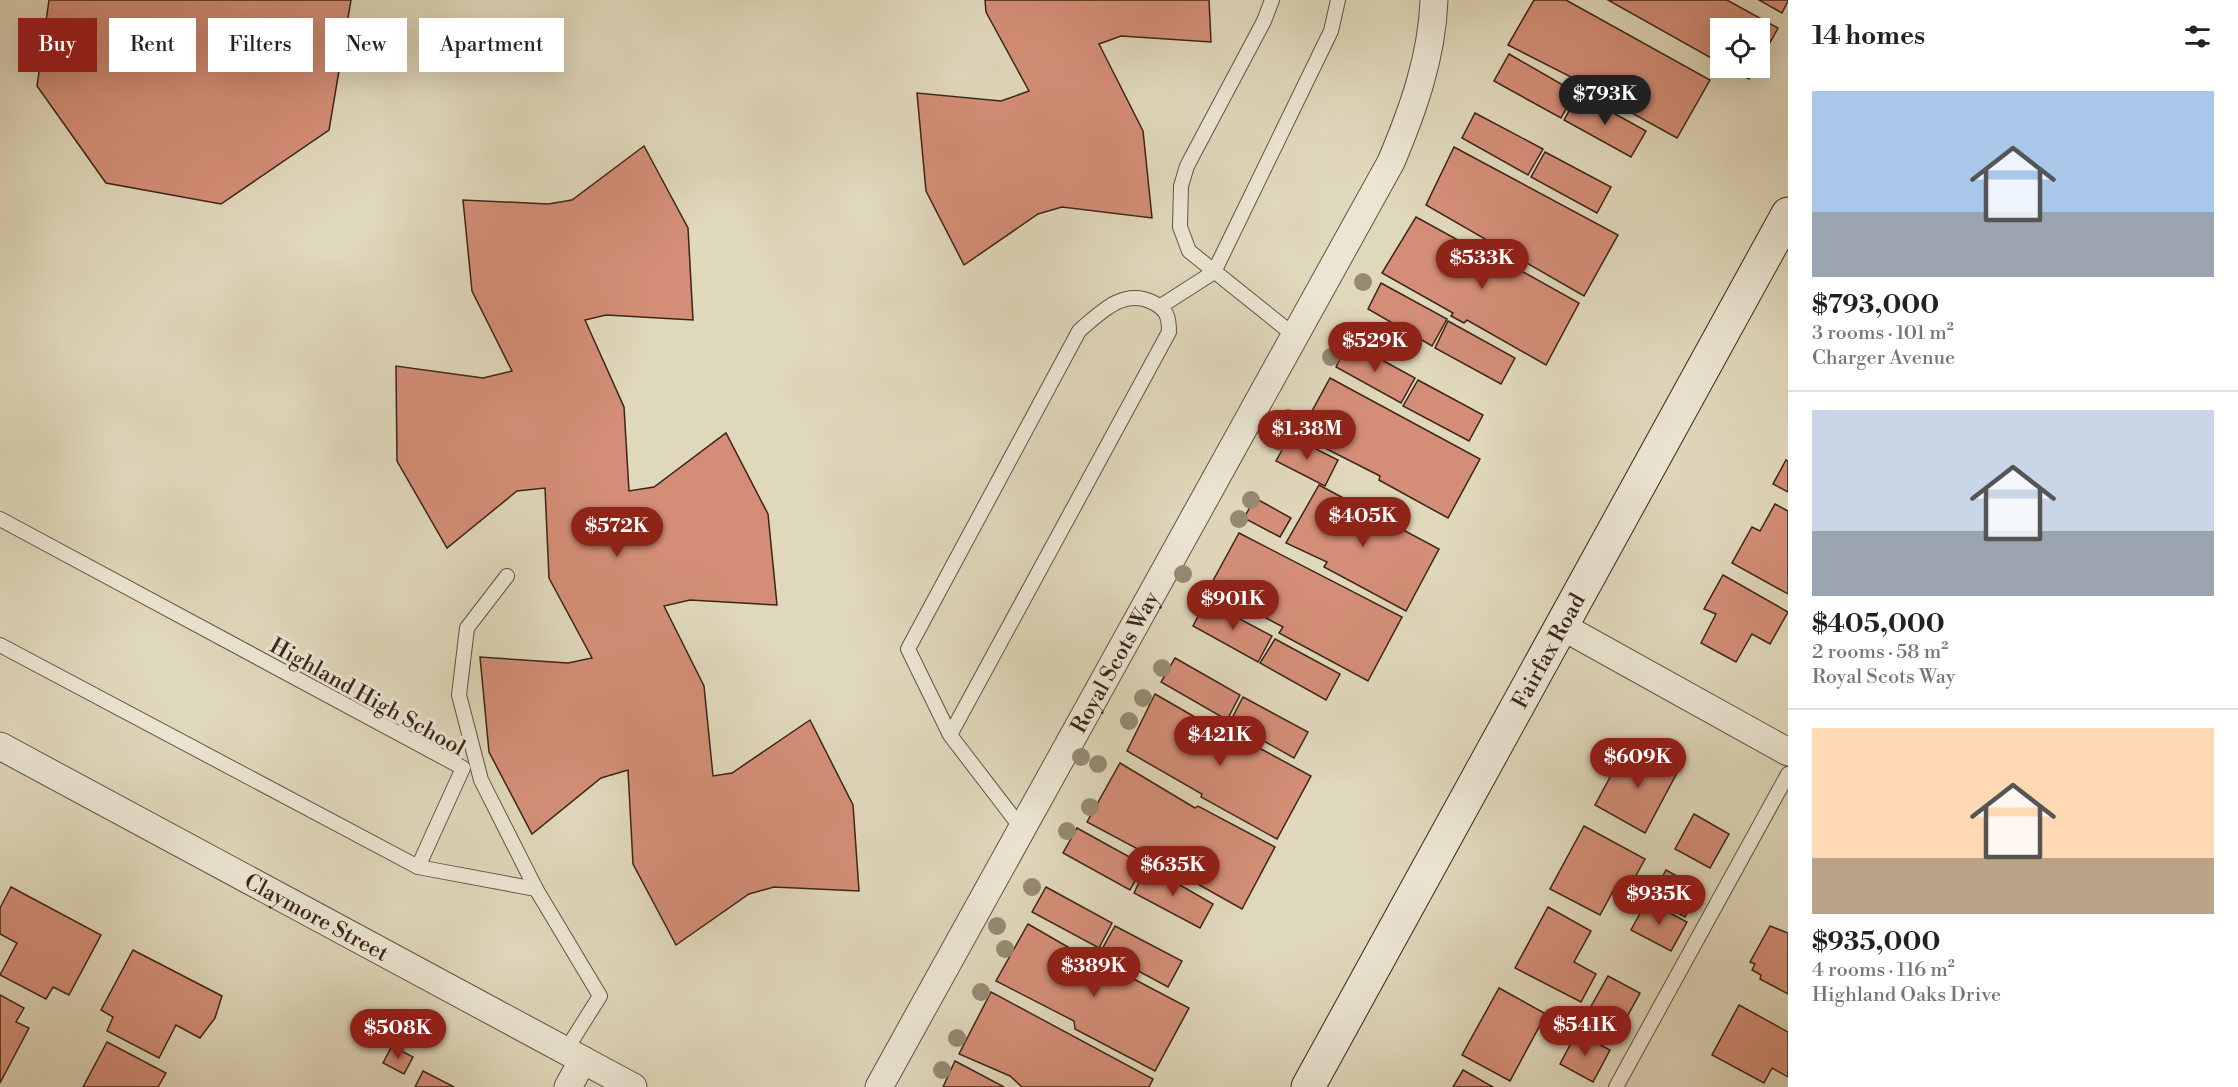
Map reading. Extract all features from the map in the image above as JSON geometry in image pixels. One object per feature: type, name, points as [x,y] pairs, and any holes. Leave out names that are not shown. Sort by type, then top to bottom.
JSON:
[{"type":"main road","name":"Fairfax Road","points":[[1308,1087],[1563,627],[1788,214]]},
{"type":"street","name":"Royal Scots Way","points":[[879,1087],[1384,175],[1413,111],[1427,58],[1434,0]]},
{"type":"street","points":[[1563,627],[1788,752]]},
{"type":"street","name":"Claymore Street","points":[[0,746],[633,1087]]},
{"type":"street","points":[[568,1087],[574,1055]]},
{"type":"lane","points":[[1272,0],[1264,21],[1187,166],[1181,186],[1180,227],[1190,251],[1295,336]]},
{"type":"lane","points":[[1161,306],[1214,272],[1331,31],[1338,0]]},
{"type":"lane","points":[[950,735],[1169,332],[1168,316],[1161,306],[1145,298],[1124,298],[1101,311],[1079,331],[908,649],[950,735],[1022,829]]},
{"type":"lane","name":"Highland High School","points":[[0,519],[463,768],[418,867]]},
{"type":"lane","points":[[507,576],[468,628],[459,695],[481,780],[536,889],[600,996],[574,1055]]},
{"type":"lane","points":[[0,645],[418,867],[536,889]]},
{"type":"lane","points":[[463,768],[481,780]]},
{"type":"lane","points":[[1616,1087],[1788,774]]},
{"type":"building","points":[[49,0],[351,0],[348,18],[325,18],[325,72],[339,72],[329,130],[221,204],[106,183],[37,86],[39,72],[97,72],[97,18],[46,18]]},
{"type":"building","points":[[985,0],[1209,0],[1211,42],[1121,36],[1099,44],[1143,131],[1152,218],[1062,207],[1038,214],[964,265],[926,191],[917,93],[1001,101],[1029,91],[986,12]]},
{"type":"building","points":[[1534,0],[1566,0],[1710,80],[1677,138],[1594,92],[1592,97],[1574,86],[1577,80],[1508,45]]},
{"type":"building","points":[[1608,0],[1727,0],[1760,18],[1710,18],[1710,57]]},
{"type":"building","points":[[1759,0],[1788,0],[1788,1],[1782,13]]},
{"type":"building","points":[[1770,24],[1778,28],[1770,43]]},
{"type":"building","points":[[1509,54],[1575,92],[1561,118],[1494,81]]},
{"type":"building","points":[[1579,94],[1646,131],[1631,157],[1564,120]]},
{"type":"building","points":[[1475,113],[1543,149],[1528,175],[1462,138]]},
{"type":"building","points":[[644,146],[688,228],[693,320],[606,315],[585,320],[624,407],[629,491],[654,487],[726,433],[768,514],[777,605],[690,600],[664,606],[704,686],[713,776],[732,773],[810,720],[853,805],[859,891],[774,887],[749,894],[676,945],[633,864],[628,770],[601,778],[532,834],[489,752],[480,657],[568,663],[592,658],[549,578],[545,488],[517,491],[447,548],[397,461],[396,366],[483,378],[512,371],[472,291],[463,200],[548,204],[572,200]]},
{"type":"building","points":[[1454,147],[1618,235],[1584,296],[1426,205]]},
{"type":"building","points":[[1545,152],[1611,187],[1597,213],[1531,177]]},
{"type":"building","points":[[1416,217],[1498,262],[1500,259],[1579,303],[1546,365],[1467,320],[1464,323],[1451,316],[1453,313],[1382,273]]},
{"type":"building","points":[[1381,283],[1447,319],[1432,346],[1368,309]]},
{"type":"building","points":[[1448,321],[1515,358],[1501,384],[1435,348]]},
{"type":"building","points":[[1349,342],[1415,378],[1401,403],[1336,367]]},
{"type":"building","points":[[1330,378],[1480,459],[1448,518],[1379,480],[1380,476],[1299,435]]},
{"type":"building","points":[[1418,380],[1483,415],[1469,441],[1403,406]]},
{"type":"building","points":[[1290,436],[1338,460],[1325,486],[1276,461]]},
{"type":"building","points":[[1786,460],[1788,461],[1788,492],[1773,484]]},
{"type":"building","points":[[1319,485],[1439,549],[1406,611],[1324,567],[1327,562],[1286,543]]},
{"type":"building","points":[[1255,498],[1291,518],[1280,537],[1244,518]]},
{"type":"building","points":[[1775,504],[1788,511],[1788,594],[1732,563],[1752,527],[1760,531]]},
{"type":"building","points":[[1239,533],[1402,617],[1368,681],[1279,633],[1283,627],[1209,588]]},
{"type":"building","points":[[1723,575],[1788,612],[1770,644],[1752,634],[1736,662],[1701,643],[1716,614],[1704,609]]},
{"type":"building","points":[[1206,601],[1272,636],[1258,662],[1193,626]]},
{"type":"building","points":[[1275,639],[1340,674],[1326,700],[1260,663]]},
{"type":"building","points":[[1175,658],[1240,695],[1227,720],[1161,682]]},
{"type":"building","points":[[1155,694],[1233,739],[1237,736],[1311,776],[1277,839],[1201,797],[1202,794],[1127,751]]},
{"type":"building","points":[[1243,697],[1308,732],[1294,758],[1230,722]]},
{"type":"building","points":[[1637,746],[1679,769],[1645,833],[1595,805],[1614,770],[1622,774]]},
{"type":"building","points":[[1120,763],[1195,808],[1198,806],[1275,847],[1242,909],[1164,865],[1162,868],[1148,863],[1151,856],[1087,822]]},
{"type":"building","points":[[1694,814],[1729,834],[1710,868],[1675,849]]},
{"type":"building","points":[[1584,826],[1645,859],[1628,890],[1617,884],[1600,915],[1550,889]]},
{"type":"building","points":[[1077,828],[1144,865],[1130,890],[1063,853]]},
{"type":"building","points":[[1147,866],[1213,904],[1200,928],[1134,893]]},
{"type":"building","points":[[1666,870],[1700,889],[1685,917],[1651,898]]},
{"type":"building","points":[[11,887],[101,935],[69,995],[53,987],[46,999],[0,975],[17,943],[0,934],[0,908]]},
{"type":"building","points":[[1046,887],[1112,923],[1099,948],[1032,912]]},
{"type":"building","points":[[1647,901],[1687,922],[1671,951],[1631,930]]},
{"type":"building","points":[[1548,907],[1591,931],[1574,962],[1596,974],[1581,1002],[1515,968]]},
{"type":"building","points":[[1028,924],[1106,969],[1109,966],[1189,1008],[1155,1071],[1075,1029],[1074,1021],[996,981]]},
{"type":"building","points":[[1115,926],[1182,961],[1168,987],[1101,951]]},
{"type":"building","points":[[1770,926],[1788,933],[1788,994],[1760,979],[1761,975],[1752,970],[1755,964],[1750,962]]},
{"type":"building","points":[[133,950],[222,996],[215,1018],[200,1038],[176,1025],[159,1058],[107,1031],[113,1017],[101,1010]]},
{"type":"building","points":[[1608,976],[1640,993],[1621,1028],[1589,1010]]},
{"type":"building","points":[[1499,988],[1546,1014],[1510,1081],[1462,1055]]},
{"type":"building","points":[[991,992],[1153,1079],[1149,1087],[1022,1087],[1010,1076],[959,1054]]},
{"type":"building","points":[[0,995],[24,1008],[16,1022],[29,1028],[0,1083]]},
{"type":"building","points":[[1739,1005],[1788,1032],[1788,1077],[1772,1068],[1764,1083],[1712,1055]]},
{"type":"building","points":[[1577,1032],[1610,1050],[1593,1082],[1560,1064]]},
{"type":"building","points":[[107,1042],[166,1073],[158,1087],[83,1087]]},
{"type":"building","points":[[392,1046],[413,1057],[404,1074],[383,1063]]},
{"type":"building","points":[[955,1061],[1004,1087],[943,1087]]},
{"type":"building","points":[[1463,1070],[1493,1087],[1453,1087]]},
{"type":"building","points":[[423,1071],[454,1087],[415,1087]]}]
